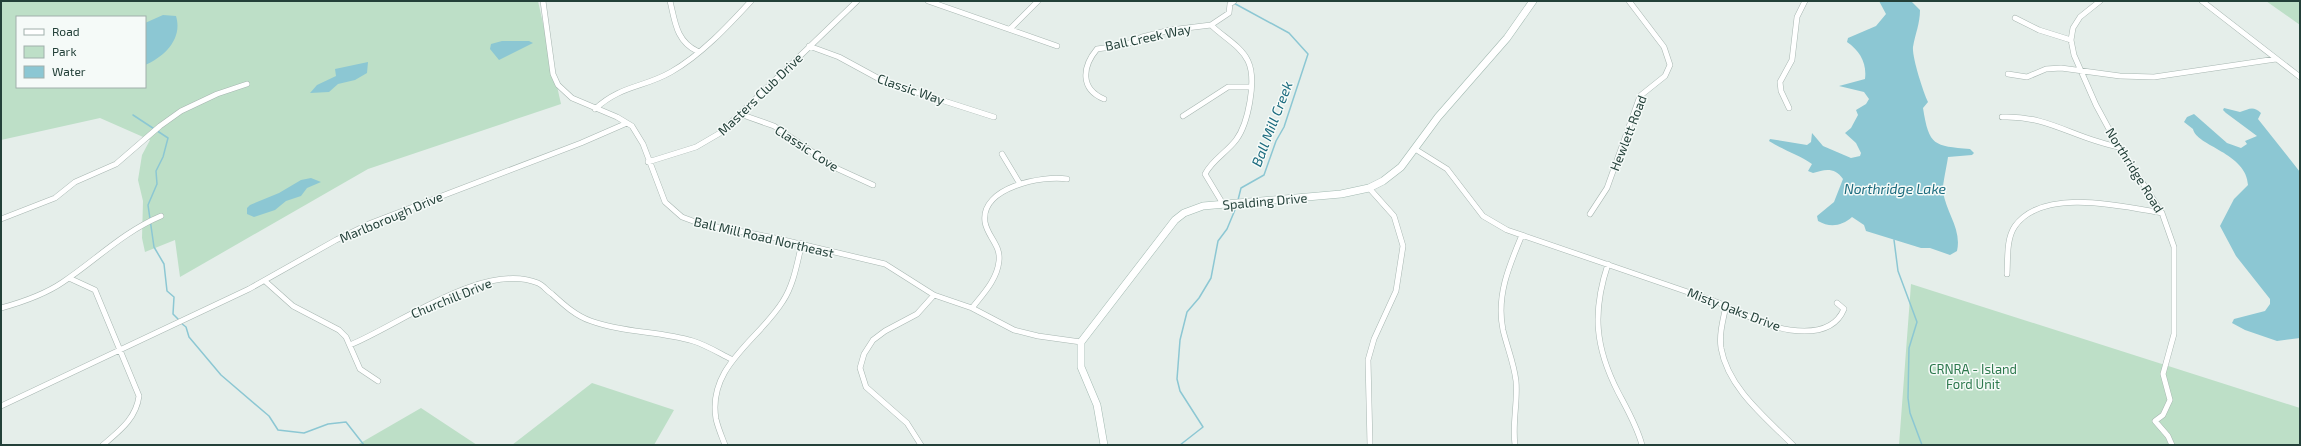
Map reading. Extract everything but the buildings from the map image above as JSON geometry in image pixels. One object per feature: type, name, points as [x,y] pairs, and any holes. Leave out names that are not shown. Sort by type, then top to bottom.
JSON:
[{"type":"street","name":"Ball Mill Road Northeast","points":[[543,1],[553,74],[558,85],[572,98],[627,123],[640,138],[648,162],[665,202],[682,218],[701,224],[802,244],[885,264],[934,295],[972,308],[1025,334],[1081,342]]},
{"type":"street","points":[[670,1],[679,39],[686,47],[697,51]]},
{"type":"street","points":[[595,109],[607,98],[622,89],[672,72],[751,1]]},
{"type":"street","name":"Masters Club Drive","points":[[648,162],[708,142],[720,133],[857,1]]},
{"type":"street","points":[[928,1],[1057,46]]},
{"type":"street","points":[[1010,29],[1038,1]]},
{"type":"street","points":[[1223,204],[1218,193],[1206,180],[1205,174],[1214,160],[1232,145],[1242,131],[1248,110],[1252,71],[1248,60],[1211,25],[1229,13],[1230,4],[1234,1]]},
{"type":"street","name":"Spalding Drive","points":[[1081,342],[1176,220],[1195,208],[1223,204],[1341,194],[1369,188],[1395,173],[1415,149],[1438,117],[1507,38],[1533,1]]},
{"type":"street","name":"Hewlett Road","points":[[1590,214],[1607,188],[1640,96],[1646,89],[1668,74],[1671,68],[1671,61],[1666,48],[1643,22],[1629,1]]},
{"type":"street","points":[[1790,108],[1781,93],[1780,83],[1792,59],[1796,14],[1805,1]]},
{"type":"street","points":[[2015,18],[2039,30],[2071,40],[2076,22],[2088,9],[2100,1]]},
{"type":"street","points":[[2202,1],[2300,77]]},
{"type":"street","name":"Ball Creek Way","points":[[1104,99],[1090,91],[1086,82],[1087,66],[1097,49],[1125,45],[1142,37],[1170,30],[1211,25]]},
{"type":"street","name":"Northridge Road","points":[[2071,40],[2080,71],[2119,147],[2162,213],[2174,247],[2174,318],[2171,349],[2163,374],[2170,400],[2162,415],[2155,421],[2168,436],[2172,445]]},
{"type":"street","name":"Classic Way","points":[[809,46],[839,56],[885,82],[994,117]]},
{"type":"street","points":[[2008,74],[2027,77],[2052,68],[2120,76],[2154,76],[2276,59]]},
{"type":"street","points":[[1,219],[55,198],[74,182],[107,168],[126,157],[160,126],[181,110],[216,94],[247,84]]},
{"type":"street","points":[[1183,116],[1228,87],[1250,87]]},
{"type":"street","name":"Classic Cove","points":[[740,114],[774,126],[838,169],[873,185]]},
{"type":"street","points":[[2002,117],[2021,116],[2041,119],[2086,140],[2119,147]]},
{"type":"street","name":"Marlborough Drive","points":[[1,406],[265,281],[336,240],[371,223],[581,143],[627,123]]},
{"type":"street","points":[[1415,149],[1447,169],[1483,216],[1499,227],[1522,235],[1504,280],[1500,302],[1502,324],[1516,382],[1516,398],[1512,427],[1515,445]]},
{"type":"street","points":[[1002,154],[1020,184]]},
{"type":"street","points":[[972,308],[993,280],[1000,260],[999,250],[985,222],[986,208],[998,194],[1020,184],[1056,178],[1067,179]]},
{"type":"street","points":[[1369,188],[1394,216],[1403,246],[1398,285],[1374,339],[1368,360],[1370,445]]},
{"type":"street","points":[[2007,274],[2009,246],[2016,225],[2026,215],[2047,205],[2078,202],[2162,213]]},
{"type":"street","points":[[1,308],[42,294],[69,278],[122,235],[161,216]]},
{"type":"street","name":"Misty Oaks Drive","points":[[1522,235],[1726,306],[1770,326],[1809,330],[1827,328],[1838,322],[1844,309],[1837,303]]},
{"type":"street","points":[[725,445],[718,427],[715,400],[719,379],[731,359],[760,331],[784,301],[802,244]]},
{"type":"street","points":[[1608,264],[1601,281],[1596,308],[1597,331],[1600,349],[1606,366],[1633,420],[1642,445]]},
{"type":"street","name":"Churchill Drive","points":[[350,345],[370,337],[424,306],[488,281],[516,277],[539,283],[568,309],[590,321],[611,327],[694,341],[731,359]]},
{"type":"street","points":[[69,278],[88,285],[95,290],[119,351],[139,396],[139,401],[131,418],[102,445]]},
{"type":"street","points":[[265,281],[293,306],[339,330],[350,345],[354,358],[360,368],[378,381]]},
{"type":"street","points":[[921,445],[898,414],[866,387],[860,368],[864,354],[873,340],[917,314],[934,295]]},
{"type":"street","points":[[1726,306],[1721,321],[1719,335],[1721,350],[1726,366],[1744,394],[1793,445]]},
{"type":"street","points":[[1081,342],[1078,353],[1079,365],[1099,413],[1104,445]]},
{"type":"green space","points":[[1,1],[538,1],[561,104],[368,169],[180,277],[175,240],[145,252],[142,238],[143,201],[138,180],[142,155],[150,140],[100,118],[1,140]]},
{"type":"green space","points":[[2266,1],[2300,1],[2300,25]]},
{"type":"green space","name":"CRNRA - Island Ford Unit","points":[[1911,284],[2300,408],[2300,445],[1899,445]]},
{"type":"green space","points":[[592,383],[674,410],[654,445],[512,445]]},
{"type":"green space","points":[[421,408],[477,445],[357,445]]},
{"type":"water","name":"Northridge Lake","points":[[1879,1],[1911,1],[1920,10],[1913,52],[1918,74],[1928,102],[1923,108],[1928,130],[1935,142],[1941,145],[1970,149],[1974,153],[1972,155],[1948,157],[1943,191],[1947,207],[1956,228],[1958,243],[1957,251],[1950,255],[1930,248],[1921,248],[1866,231],[1864,225],[1852,217],[1836,225],[1827,225],[1818,221],[1817,216],[1834,202],[1843,179],[1837,172],[1830,170],[1813,173],[1808,171],[1812,164],[1769,141],[1770,139],[1807,145],[1811,142],[1812,133],[1823,146],[1851,158],[1860,156],[1861,153],[1856,143],[1845,133],[1851,128],[1858,115],[1856,110],[1866,104],[1869,99],[1864,92],[1839,86],[1865,79],[1865,68],[1862,58],[1856,49],[1847,42],[1848,38],[1876,26],[1886,14]]},
{"type":"water","points":[[163,15],[176,16],[177,32],[174,40],[165,52],[146,65],[146,23]]},
{"type":"water","points":[[502,41],[529,41],[533,43],[499,60],[490,49],[491,44]]},
{"type":"water","points":[[368,62],[367,73],[355,80],[338,84],[329,92],[310,93],[317,85],[336,76],[335,69]]},
{"type":"water","points":[[2224,108],[2240,112],[2248,109],[2255,109],[2261,113],[2258,119],[2300,172],[2300,338],[2277,341],[2245,330],[2232,323],[2234,319],[2265,311],[2270,304],[2270,299],[2236,256],[2220,226],[2234,199],[2248,185],[2245,174],[2239,165],[2196,135],[2193,129],[2184,122],[2187,117],[2194,114],[2227,143],[2241,148],[2247,144],[2245,141],[2257,136],[2226,113],[2223,110]]},
{"type":"water","points":[[311,178],[321,182],[307,188],[301,196],[286,201],[275,210],[254,217],[247,214],[247,208],[250,205],[279,193],[301,180]]},
{"type":"waterway","name":"Ball Mill Creek","points":[[1230,1],[1289,33],[1308,54],[1284,127],[1276,141],[1264,175],[1241,188],[1238,200]]},
{"type":"waterway","points":[[133,115],[168,138],[163,157],[156,171],[157,184],[148,205],[154,247],[164,264],[167,291],[174,297],[173,314],[179,320]]},
{"type":"waterway","name":"Ball Mill Creek","points":[[1180,445],[1203,427],[1180,391],[1177,379],[1180,340],[1187,312],[1199,298],[1211,278],[1218,241],[1227,229],[1237,205]]},
{"type":"waterway","points":[[1894,240],[1898,271],[1917,322],[1909,348],[1908,398],[1910,413],[1922,445]]},
{"type":"waterway","points":[[181,323],[186,327],[189,337],[221,375],[269,416],[278,430],[304,433],[328,424],[346,422],[364,445]]}]
